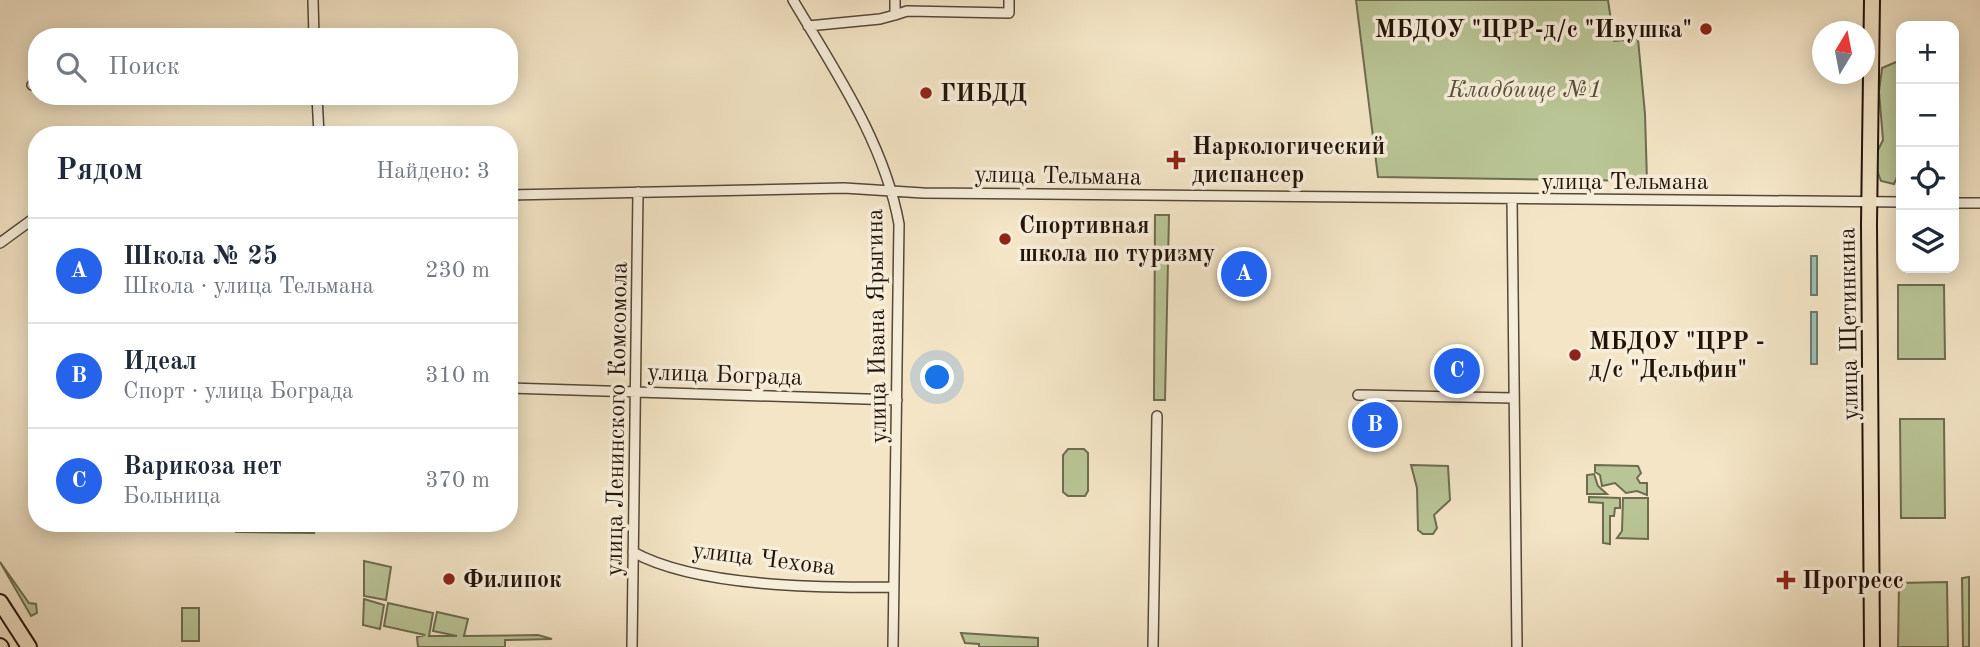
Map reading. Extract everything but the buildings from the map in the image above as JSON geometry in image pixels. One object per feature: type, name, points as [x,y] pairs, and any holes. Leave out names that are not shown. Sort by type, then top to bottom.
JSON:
[{"type":"main road","name":"улица Щетинкина","points":[[1871,647],[1872,0]]},
{"type":"main road","points":[[0,602],[29,647]]},
{"type":"street","points":[[313,0],[314,28]]},
{"type":"street","name":"улица Ивана Ярыгина","points":[[793,0],[875,143],[892,191],[899,225],[893,647]]},
{"type":"street","points":[[895,0],[895,15]]},
{"type":"street","points":[[808,26],[895,15],[907,11],[1009,13],[1009,0]]},
{"type":"street","points":[[317,105],[319,126]]},
{"type":"street","name":"улица Тельмана","points":[[518,195],[844,188],[892,191],[1896,202]]},
{"type":"street","name":"улица Ленинского Комсомола","points":[[632,647],[638,192]]},
{"type":"street","points":[[1511,199],[1517,647]]},
{"type":"street","points":[[1959,203],[1980,203]]},
{"type":"street","points":[[0,243],[28,223]]},
{"type":"street","name":"улица Бограда","points":[[518,388],[897,400]]},
{"type":"street","points":[[1358,395],[1513,398]]},
{"type":"street","points":[[1153,647],[1157,416]]},
{"type":"street","name":"улица Чехова","points":[[633,552],[649,561],[713,576],[792,585],[893,587]]},
{"type":"green space","name":"Кладбище №1","points":[[1356,0],[1608,0],[1614,41],[1638,39],[1645,114],[1647,181],[1378,177]]},
{"type":"green space","points":[[1896,62],[1894,184],[1881,181],[1873,160],[1883,140],[1879,92],[1882,68]]},
{"type":"green space","points":[[1155,215],[1169,215],[1165,400],[1154,400]]},
{"type":"green space","points":[[1898,285],[1944,285],[1945,359],[1898,359]]},
{"type":"green space","points":[[1900,419],[1944,419],[1945,518],[1901,518]]},
{"type":"green space","points":[[1068,449],[1084,449],[1088,453],[1088,491],[1085,496],[1068,496],[1063,492],[1063,455]]},
{"type":"green space","points":[[1411,465],[1448,466],[1450,500],[1434,515],[1437,528],[1433,534],[1423,534],[1418,530],[1417,488]]},
{"type":"green space","points":[[1595,465],[1638,466],[1641,473],[1637,478],[1640,483],[1647,483],[1647,495],[1637,491],[1626,493],[1615,483],[1602,486],[1600,475],[1595,472]]},
{"type":"green space","points":[[1594,474],[1598,486],[1607,494],[1587,494],[1587,475]]},
{"type":"green space","points":[[1589,497],[1620,498],[1620,508],[1615,508],[1614,516],[1610,516],[1610,544],[1603,543],[1603,503],[1589,502]]},
{"type":"green space","points":[[1623,498],[1648,498],[1648,539],[1617,538],[1622,531]]},
{"type":"green space","points":[[236,532],[314,532],[314,533]]},
{"type":"green space","points":[[364,561],[391,567],[386,600],[364,596]]},
{"type":"green space","points":[[0,562],[29,603],[36,604],[37,613],[31,616]]},
{"type":"green space","points":[[1969,577],[1969,647],[1963,647],[1962,578]]},
{"type":"green space","points":[[1947,582],[1948,647],[1898,647],[1899,583]]},
{"type":"green space","points":[[364,599],[384,605],[380,629],[363,625]]},
{"type":"green space","points":[[388,603],[433,613],[429,636],[457,636],[433,631],[437,612],[468,619],[464,636],[538,635],[552,639],[505,640],[505,647],[418,647],[417,637],[425,635],[384,626]]},
{"type":"green space","points":[[182,608],[199,608],[199,641],[182,641]]},
{"type":"green space","points":[[961,633],[1038,638],[1038,647],[979,647],[979,644],[965,643]]},
{"type":"shaded area","points":[[1811,256],[1817,256],[1817,295],[1811,295]]},
{"type":"shaded area","points":[[1811,312],[1817,312],[1817,364],[1811,364]]},
{"type":"place","name":"МБДОУ \"ЦРР-д/с \"Ивушка\"","points":[[1706,29]]},
{"type":"place","name":"ГИБДД","points":[[926,93]]},
{"type":"place","name":"Наркологический диспансер","points":[[1176,160]]},
{"type":"place","name":"Спортивная школа по туризму","points":[[1005,239]]},
{"type":"place","name":"Школа № 25","points":[[1244,274]]},
{"type":"place","name":"МБДОУ \"ЦРР - д/с \"Дельфин\"","points":[[1575,355]]},
{"type":"place","name":"Варикоза нет","points":[[1457,371]]},
{"type":"place","name":"Идеал","points":[[1375,425]]},
{"type":"place","name":"Филипок","points":[[449,579]]},
{"type":"place","name":"Прогресс","points":[[1786,580]]}]
